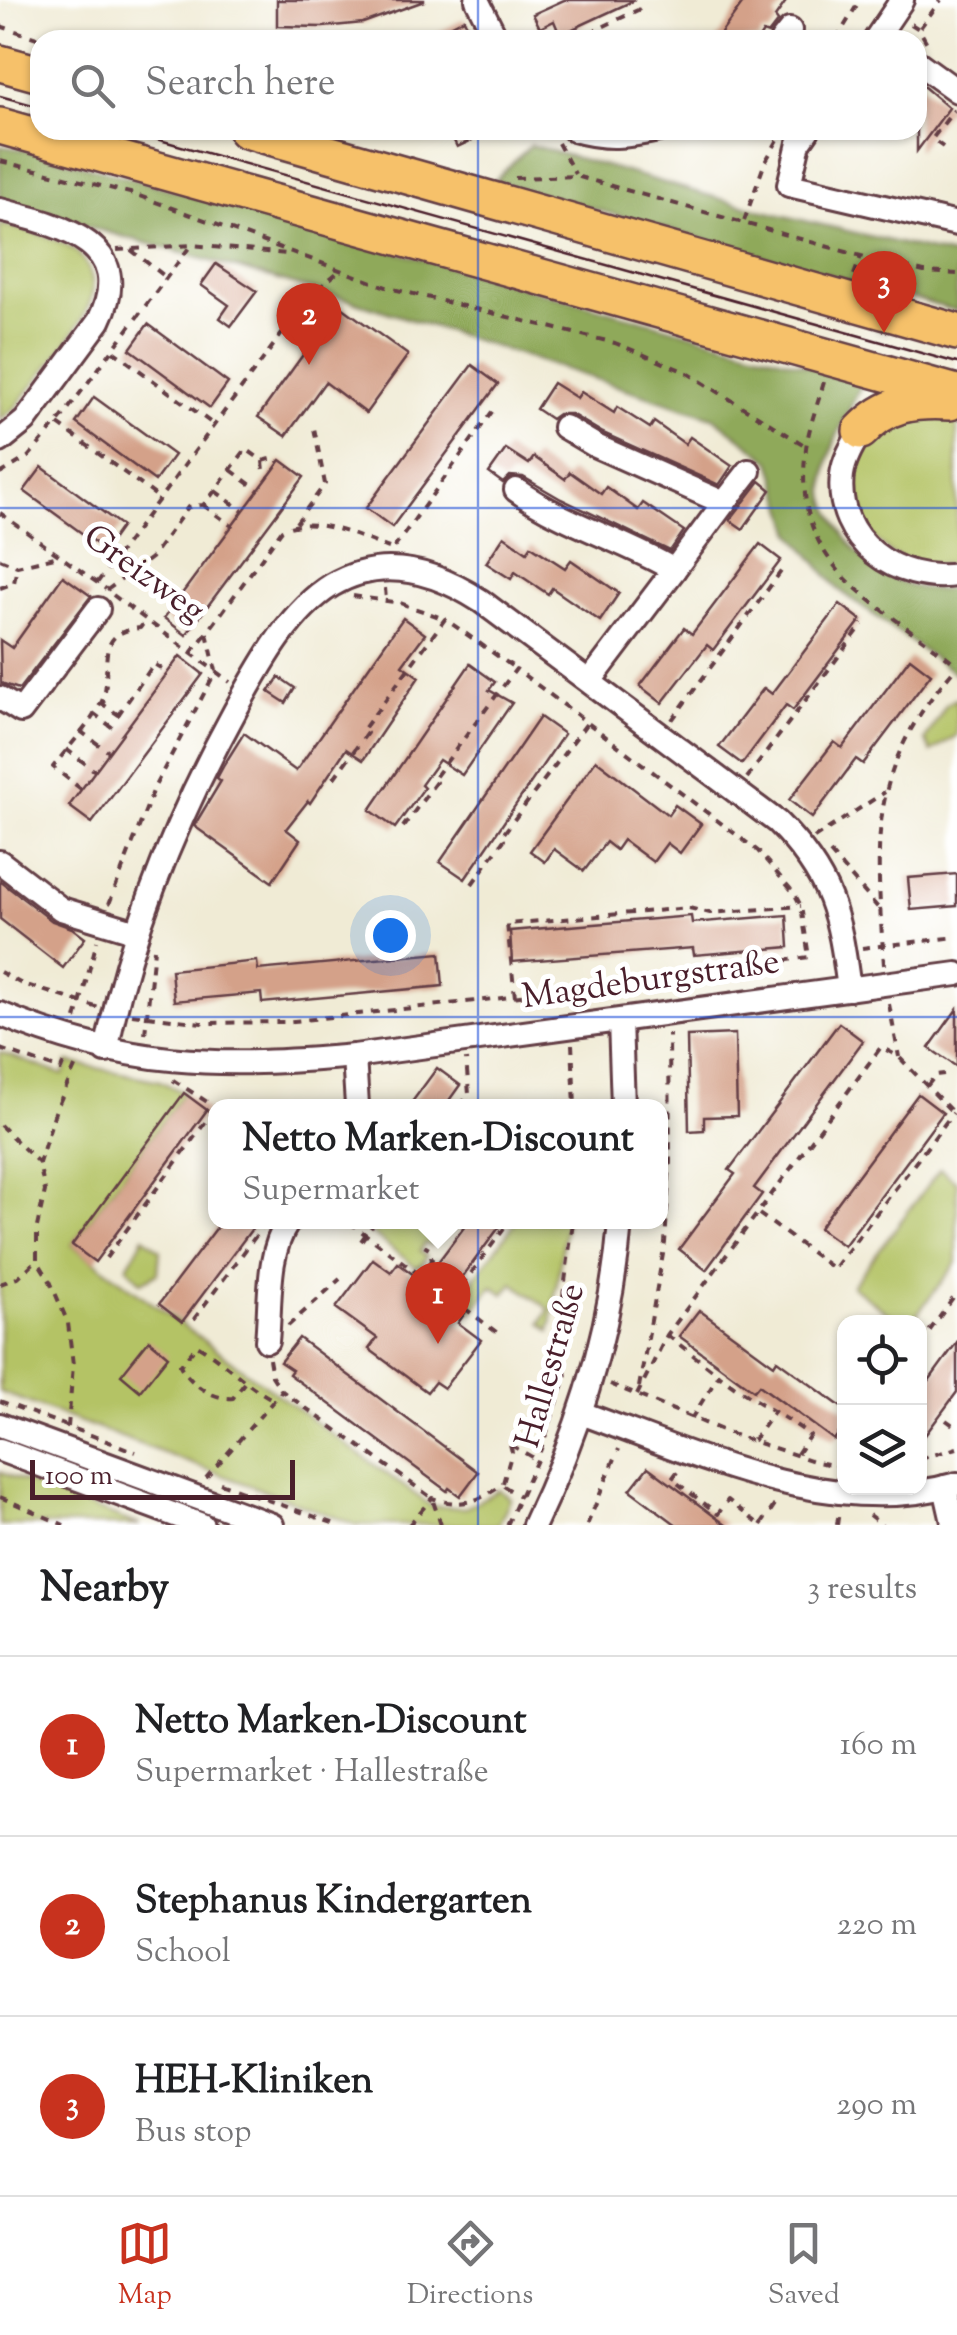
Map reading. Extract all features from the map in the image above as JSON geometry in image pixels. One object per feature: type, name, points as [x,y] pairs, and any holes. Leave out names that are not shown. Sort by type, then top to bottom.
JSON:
[{"type":"highway","points":[[0,126],[30,135]]},
{"type":"highway","points":[[0,134],[30,138]]},
{"type":"highway","points":[[45,140],[52,141]]},
{"type":"highway","points":[[49,140],[957,393]]},
{"type":"highway","points":[[281,140],[957,332]]},
{"type":"highway","points":[[861,431],[875,417],[904,403],[957,402]]},
{"type":"street","points":[[477,0],[492,30]]},
{"type":"street","points":[[884,30],[898,6]]},
{"type":"street","points":[[927,58],[957,91]]},
{"type":"street","points":[[800,140],[789,185],[957,224]]},
{"type":"street","points":[[0,210],[66,229],[98,251],[110,278],[106,307],[98,321],[25,421],[0,441]]},
{"type":"street","points":[[564,427],[596,446],[724,503]]},
{"type":"street","points":[[861,431],[842,475],[844,506],[858,537],[886,563],[903,570],[936,577],[957,575]]},
{"type":"street","points":[[590,682],[748,470]]},
{"type":"street","points":[[516,490],[536,504],[674,570]]},
{"type":"street","points":[[106,1051],[114,1011],[146,934],[152,884],[190,794],[245,693],[274,647],[317,597],[390,559],[461,588],[777,822],[802,846],[825,883],[834,906],[848,989]]},
{"type":"street","name":"Greizweg","points":[[0,698],[21,711],[102,600]]},
{"type":"street","points":[[0,862],[61,909],[146,934]]},
{"type":"street","name":"Magdeburgstraße","points":[[0,1014],[70,1042],[106,1051],[215,1063],[354,1056],[957,974]]},
{"type":"street","points":[[620,1021],[622,1099]]},
{"type":"street","points":[[354,1056],[357,1099]]},
{"type":"street","points":[[274,1348],[275,1255],[284,1229]]},
{"type":"street","name":"Hallestraße","points":[[534,1525],[581,1414],[608,1317],[619,1229]]},
{"type":"street","points":[[581,1414],[754,1474],[817,1491],[878,1494],[951,1486],[953,1522],[957,1525]]},
{"type":"street","points":[[0,1425],[272,1525]]},
{"type":"street","points":[[0,1450],[202,1525]]},
{"type":"path","points":[[842,30],[859,0]]},
{"type":"path","points":[[898,6],[919,29],[940,0]]},
{"type":"path","points":[[596,30],[644,7]]},
{"type":"path","points":[[0,26],[22,61]]},
{"type":"path","points":[[943,147],[932,139],[957,106]]},
{"type":"path","points":[[556,140],[576,176],[861,256],[924,272],[957,274]]},
{"type":"path","points":[[743,223],[764,162],[778,140]]},
{"type":"path","points":[[0,162],[134,194],[389,288],[615,343],[686,372],[806,446]]},
{"type":"path","points":[[98,251],[191,246],[294,254]]},
{"type":"path","points":[[0,474],[28,458],[57,424],[191,246]]},
{"type":"path","points":[[130,249],[166,278]]},
{"type":"path","points":[[852,282],[861,256]]},
{"type":"path","points":[[96,582],[310,296],[339,271]]},
{"type":"path","points":[[113,350],[214,425]]},
{"type":"path","points":[[825,377],[806,446],[803,499],[815,535],[838,573],[957,666],[919,712],[886,791],[878,850],[880,910],[886,984],[899,1057]]},
{"type":"path","points":[[390,559],[494,409]]},
{"type":"path","points":[[191,653],[282,530],[296,523],[324,484],[313,423]]},
{"type":"path","points":[[57,424],[159,498]]},
{"type":"path","points":[[102,600],[151,558],[188,507],[203,505],[246,449],[263,461],[264,472],[269,476]]},
{"type":"path","points":[[263,461],[274,458],[280,462]]},
{"type":"path","points":[[231,470],[258,490]]},
{"type":"path","points":[[215,491],[243,511]]},
{"type":"path","points":[[203,505],[232,526]]},
{"type":"path","name":"Greizweg","points":[[0,513],[96,582],[102,600],[146,620],[245,693]]},
{"type":"path","points":[[296,523],[328,527],[390,559],[406,554]]},
{"type":"path","points":[[0,558],[16,566],[59,556]]},
{"type":"path","points":[[0,588],[14,583],[16,566]]},
{"type":"path","points":[[669,724],[785,566]]},
{"type":"path","points":[[0,972],[80,1004],[202,1024],[285,1022],[566,991],[809,957],[801,906],[758,851],[516,668],[445,620],[400,603],[352,596]]},
{"type":"path","points":[[126,720],[104,705],[109,647],[120,632],[140,628],[146,620]]},
{"type":"path","points":[[334,778],[367,733],[363,730],[445,620]]},
{"type":"path","points":[[746,780],[863,624]]},
{"type":"path","points":[[80,1004],[103,922],[154,786],[216,671],[206,633]]},
{"type":"path","points":[[118,714],[154,664],[164,670]]},
{"type":"path","points":[[403,828],[436,782],[432,780],[516,668]]},
{"type":"path","points":[[144,678],[150,682]]},
{"type":"path","points":[[129,699],[137,704]]},
{"type":"path","points":[[81,789],[52,767],[103,700]]},
{"type":"path","points":[[94,713],[113,728]]},
{"type":"path","points":[[472,884],[504,840],[501,838],[587,723]]},
{"type":"path","points":[[80,731],[109,752]]},
{"type":"path","points":[[66,750],[95,771]]},
{"type":"path","points":[[802,846],[886,791]]},
{"type":"path","points":[[828,851],[880,910]]},
{"type":"path","points":[[514,996],[507,924],[689,908],[710,914],[801,906]]},
{"type":"path","points":[[146,934],[148,1016]]},
{"type":"path","points":[[861,948],[957,937]]},
{"type":"path","points":[[566,991],[575,1099]]},
{"type":"path","points":[[668,1194],[669,1015]]},
{"type":"path","points":[[465,1042],[469,1094],[465,1099]]},
{"type":"path","points":[[637,1396],[667,1335],[881,1047],[899,1057],[955,1115],[834,1269],[760,1214]]},
{"type":"path","points":[[0,1049],[60,1070],[65,1057],[79,1060],[55,1112],[39,1163],[45,1191],[37,1227],[37,1260],[68,1323],[72,1365],[68,1426]]},
{"type":"path","points":[[927,1086],[936,1075],[944,1074]]},
{"type":"path","points":[[172,1079],[208,1103]]},
{"type":"path","points":[[106,1258],[208,1119]]},
{"type":"path","points":[[0,1125],[39,1163]]},
{"type":"path","points":[[194,1319],[261,1229]]},
{"type":"path","points":[[359,1229],[499,1334]]},
{"type":"path","points":[[360,1241],[370,1229]]},
{"type":"path","points":[[452,1299],[504,1229]]},
{"type":"path","points":[[507,1525],[537,1460],[566,1378],[558,1326],[571,1229]]},
{"type":"path","points":[[637,1396],[666,1229]]},
{"type":"path","points":[[421,1277],[432,1260],[424,1246]]},
{"type":"path","points":[[0,1284],[18,1278],[37,1260]]},
{"type":"path","points":[[340,1280],[289,1324],[274,1348],[272,1376],[282,1390],[432,1498],[448,1504],[467,1504],[502,1485],[512,1452],[510,1442],[537,1460]]},
{"type":"path","points":[[927,1334],[957,1293]]},
{"type":"path","points":[[667,1335],[751,1400],[775,1410],[810,1435],[796,1456]]},
{"type":"path","points":[[244,1383],[233,1398],[220,1398],[193,1381],[181,1371],[180,1365],[197,1345],[244,1383],[274,1400]]},
{"type":"path","points":[[691,1419],[719,1375]]},
{"type":"path","points":[[610,1384],[691,1419],[796,1456],[837,1465]]},
{"type":"path","points":[[282,1390],[206,1478],[338,1525]]},
{"type":"path","points":[[0,1401],[138,1452]]},
{"type":"path","points":[[753,1441],[775,1410]]},
{"type":"path","points":[[946,1420],[957,1428]]},
{"type":"path","points":[[587,1525],[626,1430]]},
{"type":"path","points":[[927,1457],[957,1448]]},
{"type":"path","points":[[682,1463],[672,1480],[718,1514],[728,1500],[761,1525],[780,1498]]},
{"type":"path","points":[[502,1485],[521,1498]]},
{"type":"path","points":[[0,1498],[64,1525]]},
{"type":"path","points":[[409,1525],[432,1498]]},
{"type":"path","points":[[432,1498],[441,1525]]},
{"type":"path","points":[[837,1525],[838,1510]]},
{"type":"green space","points":[[531,145],[760,210],[957,257],[957,311],[494,181]]},
{"type":"green space","points":[[0,146],[32,151],[863,381],[832,449],[826,477],[827,503],[845,537],[886,575],[920,588],[957,588],[957,675],[838,589],[793,534],[771,461],[713,417],[353,301],[0,202]]},
{"type":"green space","points":[[0,224],[48,237],[74,250],[87,266],[93,286],[86,311],[68,340],[15,408],[0,420]]},
{"type":"green space","points":[[922,410],[957,412],[957,564],[922,565],[891,554],[867,531],[854,503],[853,476],[870,436]]},
{"type":"green space","points":[[957,698],[957,735],[931,752],[925,740],[946,705]]},
{"type":"green space","points":[[0,1052],[63,1075],[68,1062],[160,1081],[184,1093],[72,1245],[431,1506],[465,1508],[499,1490],[511,1498],[498,1525],[356,1525],[0,1392]]},
{"type":"green space","points":[[940,1169],[957,1182],[957,1262],[916,1315],[891,1315],[852,1286]]},
{"type":"green space","points":[[374,1229],[436,1229],[439,1233],[430,1246],[425,1243],[420,1251],[427,1256],[416,1267],[371,1233]]},
{"type":"green space","points":[[511,1229],[565,1229],[550,1331],[541,1323],[549,1309],[513,1283],[504,1294],[492,1286],[473,1312],[458,1300]]},
{"type":"green space","points":[[144,1237],[160,1250],[158,1273],[141,1282],[127,1267]]},
{"type":"green space","points":[[0,1472],[120,1518],[140,1525],[0,1525]]},
{"type":"building","points":[[277,0],[424,1],[363,23],[323,27],[277,26]]},
{"type":"building","points":[[564,0],[635,0],[571,30],[558,30],[554,21],[540,28],[533,14]]},
{"type":"building","points":[[745,0],[787,0],[771,30],[723,30]]},
{"type":"building","points":[[464,19],[470,30],[443,30]]},
{"type":"building","points":[[927,89],[949,108],[927,138]]},
{"type":"building","points":[[454,140],[472,140],[457,147]]},
{"type":"building","points":[[216,264],[257,291],[231,326],[220,318],[229,305],[201,285]]},
{"type":"building","points":[[339,305],[408,355],[366,413],[325,382],[286,436],[258,417]]},
{"type":"building","points":[[148,324],[228,383],[210,408],[130,349]]},
{"type":"building","points":[[472,365],[498,384],[392,527],[366,508]]},
{"type":"building","points":[[553,383],[577,398],[581,392],[614,413],[617,407],[650,428],[654,422],[685,444],[690,437],[732,466],[719,485],[603,433],[571,414],[558,414],[551,419],[536,409]]},
{"type":"building","points":[[94,397],[174,455],[155,481],[76,423]]},
{"type":"building","points":[[506,449],[529,464],[534,457],[565,479],[570,472],[601,494],[606,487],[638,510],[643,503],[684,531],[670,551],[523,477],[510,476],[503,483],[489,473]]},
{"type":"building","points":[[281,460],[304,477],[186,635],[164,618]]},
{"type":"building","points":[[42,467],[122,526],[105,550],[24,491]]},
{"type":"building","points":[[760,481],[771,490],[743,529],[730,520]]},
{"type":"building","points":[[504,536],[527,552],[531,546],[565,568],[571,560],[619,593],[600,621],[552,588],[548,594],[515,572],[511,579],[486,563]]},
{"type":"building","points":[[760,544],[781,560],[713,650],[707,645],[662,703],[640,686],[684,628],[692,634]]},
{"type":"building","points":[[63,576],[91,596],[19,689],[1,683],[0,640],[12,648]]},
{"type":"building","points":[[840,604],[861,620],[793,710],[786,705],[742,764],[719,747],[764,688],[772,694]]},
{"type":"building","points":[[403,618],[425,634],[402,665],[419,677],[363,760],[346,749],[310,803],[286,829],[300,840],[272,882],[194,826],[244,733],[296,771]]},
{"type":"building","points":[[180,656],[203,674],[92,823],[69,806]]},
{"type":"building","points":[[910,658],[931,674],[863,764],[856,759],[812,818],[789,800],[834,742],[842,748]]},
{"type":"building","points":[[470,664],[495,682],[489,690],[512,703],[462,775],[439,760],[395,828],[370,810]]},
{"type":"building","points":[[279,677],[295,688],[286,703],[269,692]]},
{"type":"building","points":[[540,717],[564,734],[465,879],[440,862]]},
{"type":"building","points":[[596,760],[668,815],[675,805],[701,824],[680,853],[667,843],[653,862],[623,840],[616,850],[606,842],[584,871],[554,849],[545,862],[530,851]]},
{"type":"building","points":[[957,874],[957,906],[911,910],[908,878]]},
{"type":"building","points":[[0,881],[52,921],[85,938],[63,968],[0,919]]},
{"type":"building","points":[[787,915],[789,947],[694,955],[693,948],[512,962],[510,931],[691,916],[692,923]]},
{"type":"building","points":[[440,953],[443,986],[262,1003],[261,993],[174,1001],[171,970],[257,961],[258,970]]},
{"type":"building","points":[[957,1009],[957,1067],[929,1048]]},
{"type":"building","points":[[839,1023],[863,1041],[754,1188],[762,1194],[706,1270],[679,1249],[735,1174],[729,1170]]},
{"type":"building","points":[[735,1034],[737,1116],[704,1117],[704,1130],[689,1131],[687,1036]]},
{"type":"building","points":[[437,1068],[460,1085],[450,1099],[414,1099]]},
{"type":"building","points":[[184,1093],[207,1110],[95,1262],[72,1245]]},
{"type":"building","points":[[918,1094],[943,1113],[844,1246],[819,1228]]},
{"type":"building","points":[[216,1229],[252,1229],[182,1322],[159,1304]]},
{"type":"building","points":[[463,1229],[498,1229],[446,1299],[465,1313],[458,1323],[481,1340],[444,1388],[435,1382],[427,1392],[369,1349],[377,1338],[336,1308],[373,1259],[391,1272],[398,1263],[423,1282]]},
{"type":"building","points":[[699,1310],[774,1365],[777,1360],[837,1404],[837,1436],[834,1440],[759,1385],[754,1391],[679,1336]]},
{"type":"building","points":[[299,1338],[478,1472],[460,1496],[449,1488],[447,1491],[289,1374],[292,1370],[280,1362]]},
{"type":"building","points":[[149,1340],[168,1356],[140,1391],[121,1375]]},
{"type":"building","points":[[957,1342],[957,1392],[927,1433],[927,1383]]},
{"type":"building","points":[[648,1467],[726,1525],[677,1525],[630,1490]]},
{"type":"tram line","points":[[0,96],[30,104]]},
{"type":"tram line","points":[[160,140],[957,363]]},
{"type":"place","name":"HEH-Kliniken","points":[[884,333]]},
{"type":"place","name":"Stephanus Kindergarten","points":[[309,365]]},
{"type":"place","name":"Netto Marken-Discount","points":[[438,1344]]}]
